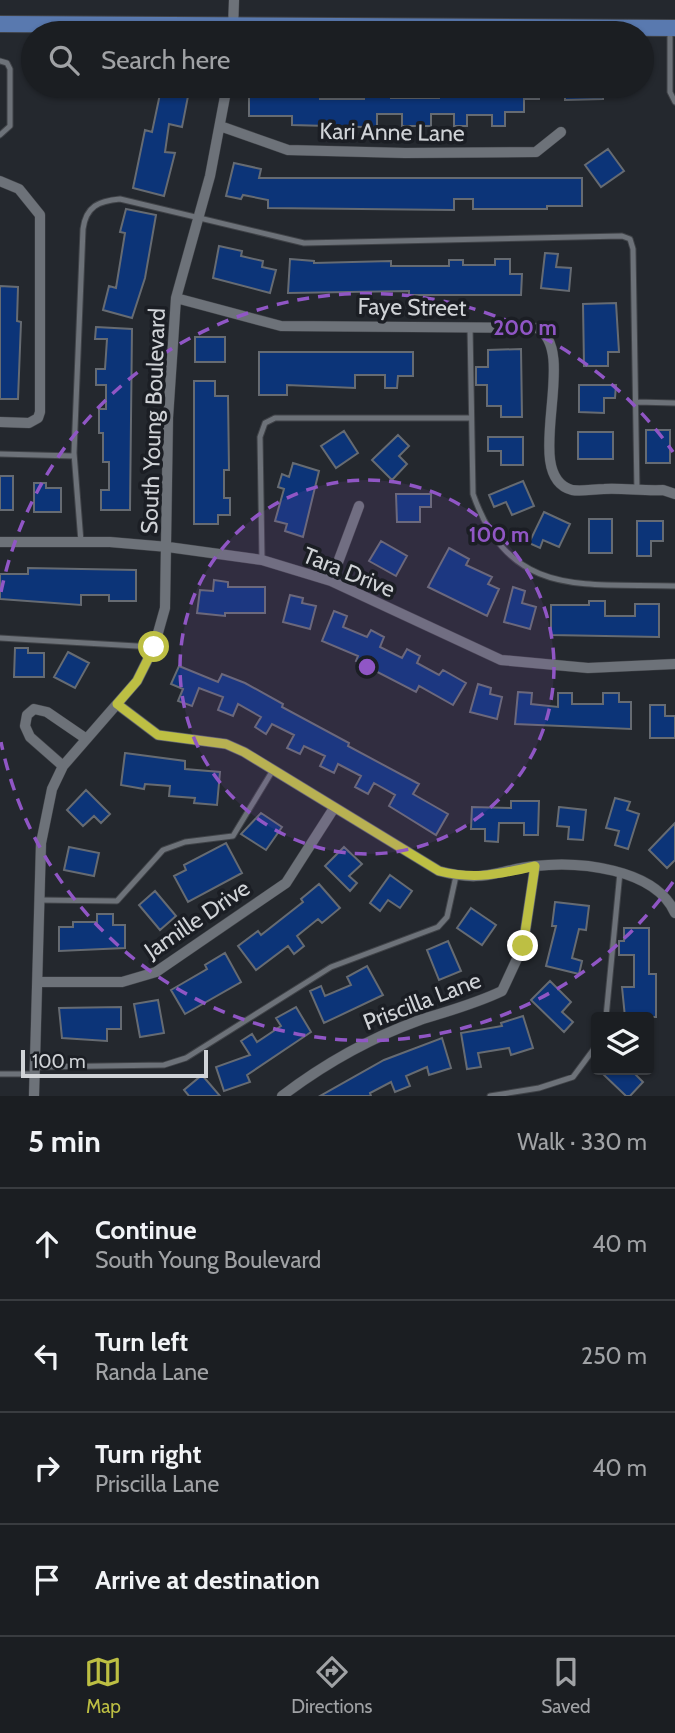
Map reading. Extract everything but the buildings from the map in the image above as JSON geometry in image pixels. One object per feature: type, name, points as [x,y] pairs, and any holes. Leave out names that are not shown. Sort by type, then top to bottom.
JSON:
[{"type":"main road","points":[[0,24],[21,24]]},
{"type":"main road","points":[[654,28],[673,28]]},
{"type":"street","points":[[234,0],[234,21]]},
{"type":"street","name":"South Young Boulevard","points":[[34,1096],[37,1070],[41,843],[52,789],[62,766],[137,681],[154,647],[165,608],[168,418],[176,299],[198,219],[225,98]]},
{"type":"street","name":"Kari Anne Lane","points":[[219,127],[288,149],[405,153],[536,152],[561,132]]},
{"type":"street","points":[[0,181],[19,189],[40,215],[40,412],[38,418],[29,422],[0,422]]},
{"type":"street","name":"Faye Street","points":[[176,299],[281,326],[537,328],[546,333],[551,341],[553,381],[549,446],[552,469],[557,479],[570,490],[663,490],[675,494]]},
{"type":"street","points":[[331,581],[359,506]]},
{"type":"street","name":"Tara Drive","points":[[0,542],[82,542],[168,547],[262,560],[331,581],[501,660],[588,668],[675,664]]},
{"type":"street","points":[[117,704],[158,735],[226,744],[439,871],[456,876],[488,877],[535,866],[620,872],[631,874],[670,901],[675,913]]},
{"type":"street","points":[[62,766],[30,737],[24,726],[27,715],[34,709],[47,712],[85,738]]},
{"type":"street","name":"Jamille Drive","points":[[38,982],[122,982],[156,972],[286,883],[334,808]]},
{"type":"street","name":"Priscilla Lane","points":[[282,1096],[294,1092],[367,1042],[421,1020],[466,1007],[502,991],[523,946],[535,866]]},
{"type":"lane","points":[[673,28],[670,92],[675,102]]},
{"type":"lane","points":[[0,61],[7,63],[10,69],[10,126],[0,135]]},
{"type":"lane","points":[[82,542],[74,456],[84,216],[93,205],[120,199],[304,243],[622,236],[630,239],[633,249],[637,491]]},
{"type":"lane","points":[[470,327],[473,494],[481,517],[502,550],[546,579],[675,586]]},
{"type":"lane","points":[[637,402],[675,403]]},
{"type":"lane","points":[[262,560],[260,437],[265,422],[275,418],[470,418]]},
{"type":"lane","points":[[0,454],[74,456]]},
{"type":"lane","points":[[0,638],[154,647]]},
{"type":"lane","points":[[38,900],[117,901],[163,850],[186,842],[233,836],[273,770]]},
{"type":"lane","points":[[606,1012],[620,872]]},
{"type":"lane","points":[[0,1074],[164,1065],[186,1058],[267,1004],[331,967],[438,927],[447,917],[456,876]]},
{"type":"lane","points":[[490,1096],[539,1088],[566,1080],[573,1077],[591,1053]]},
{"type":"route","points":[[154,647],[137,681],[117,704],[158,735],[226,744],[244,752],[439,871],[464,877],[488,877],[535,866],[523,946]]}]
